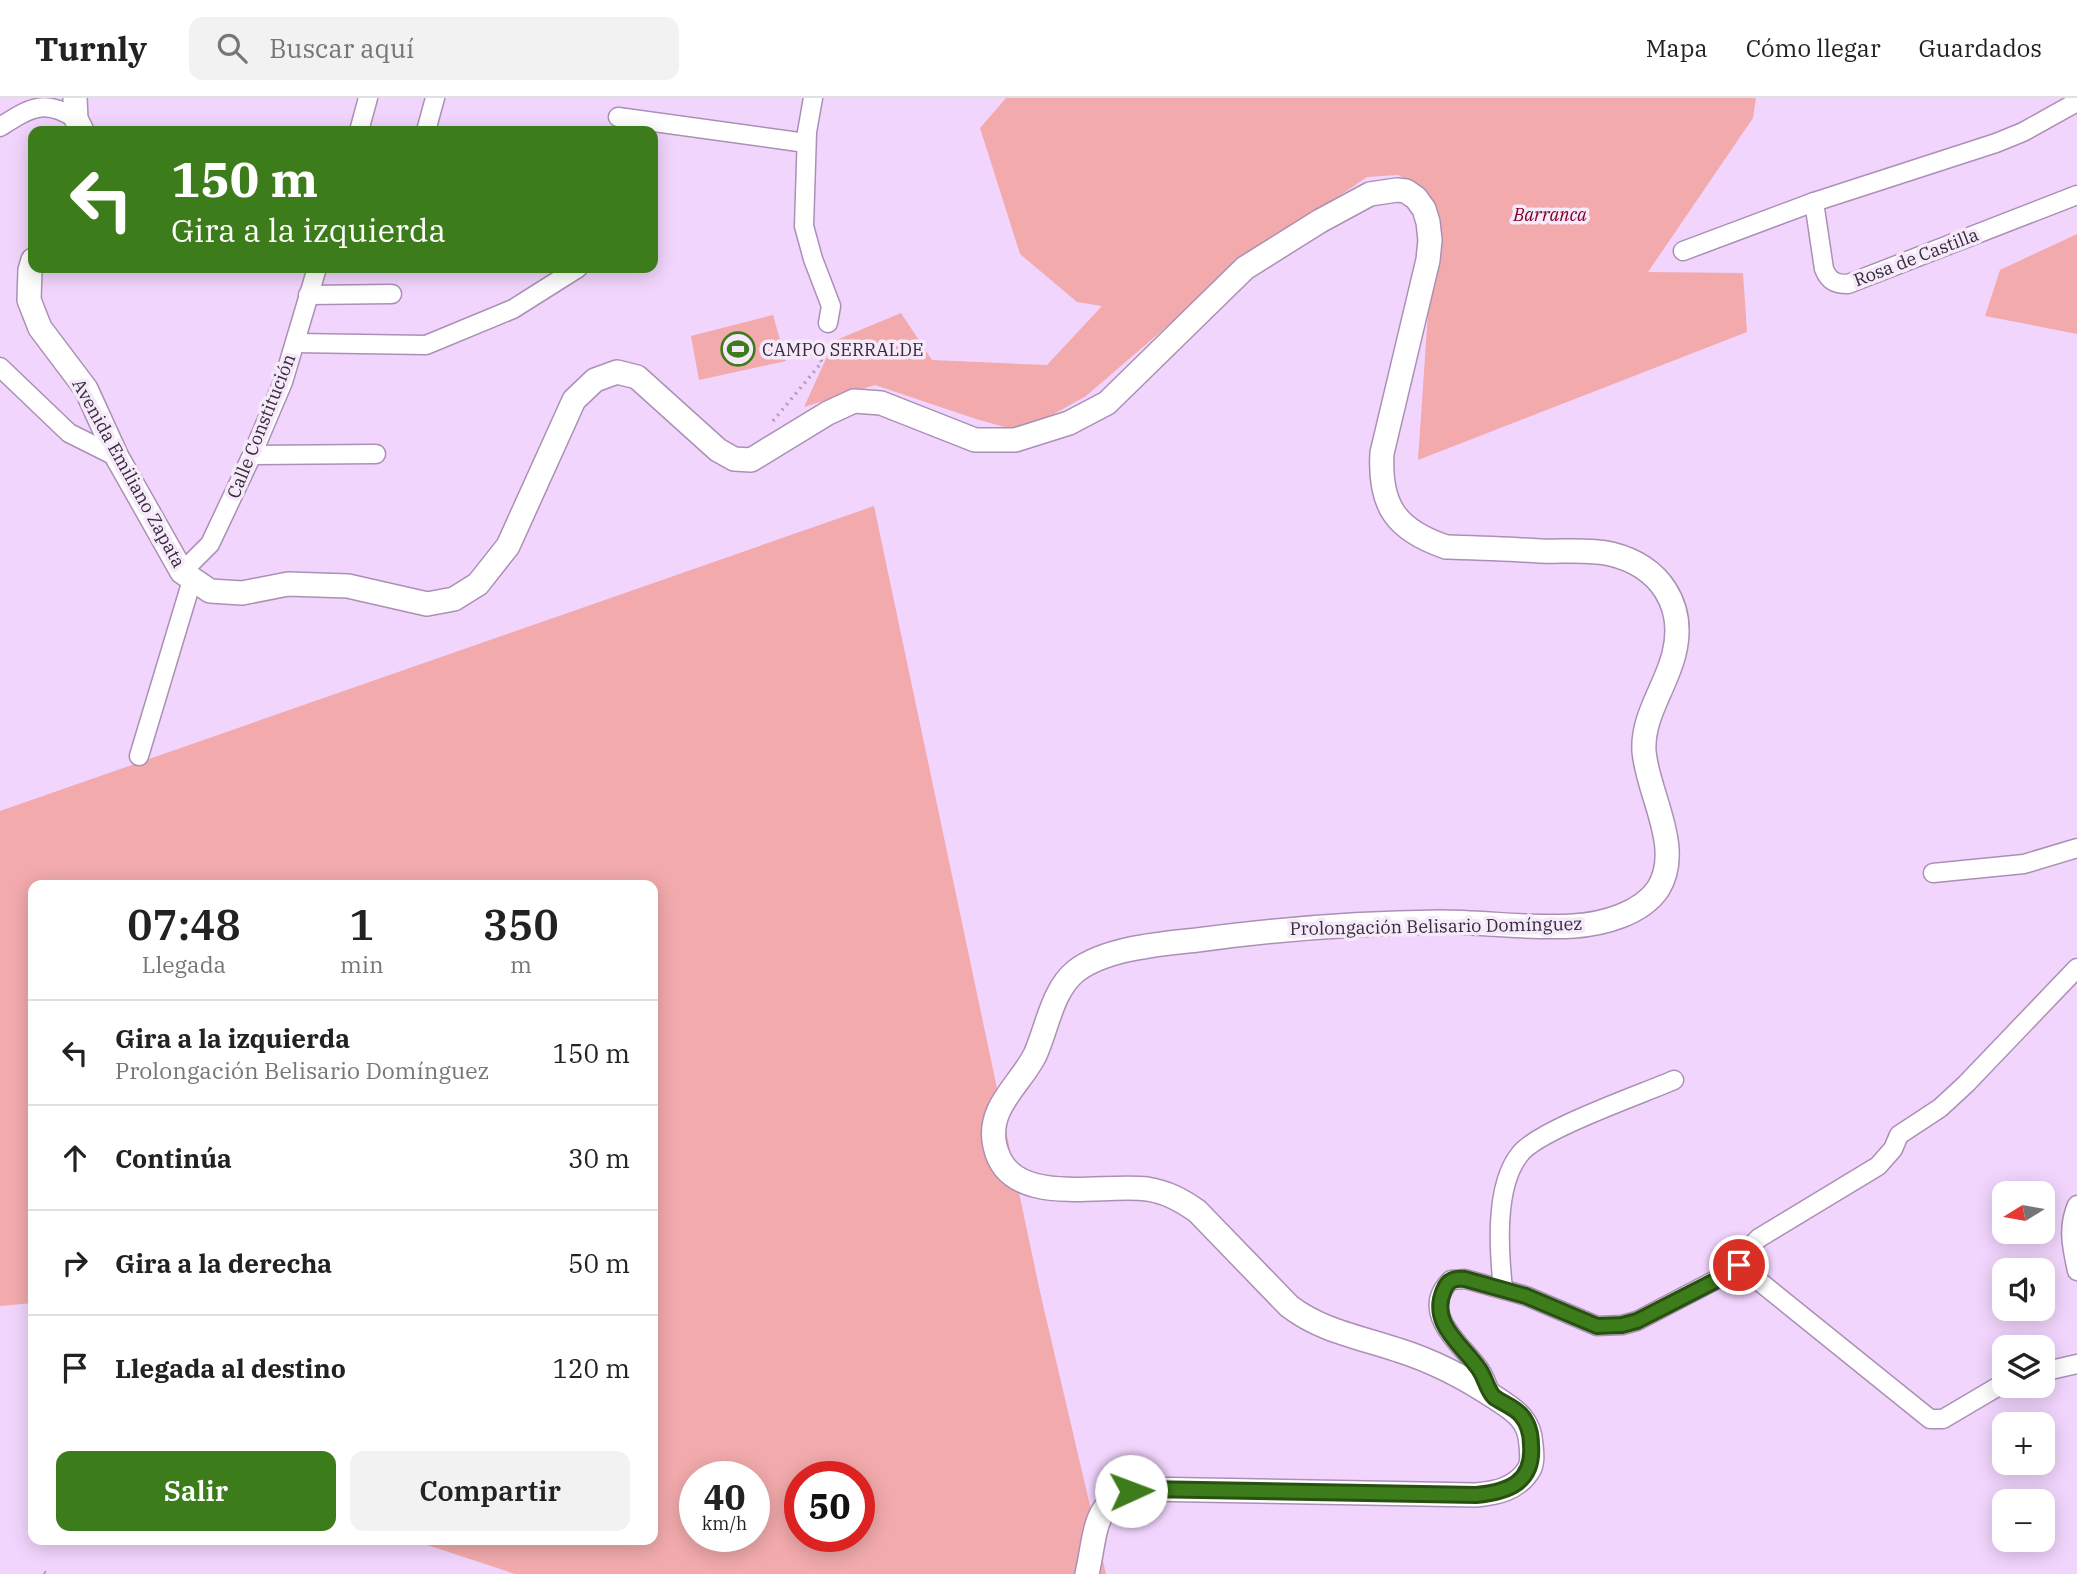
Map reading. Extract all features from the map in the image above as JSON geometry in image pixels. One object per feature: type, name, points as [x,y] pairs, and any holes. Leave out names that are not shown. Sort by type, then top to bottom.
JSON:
[{"type":"main road","name":"Prolongación Belisario Domínguez","points":[[636,377],[718,450],[734,459],[751,460],[828,413],[854,401],[881,403],[975,440],[1015,440],[1069,423],[1107,402],[1245,268],[1320,221],[1370,194],[1406,191],[1416,198],[1424,209],[1430,240],[1382,453],[1381,477],[1386,498],[1406,528],[1422,539],[1446,547],[1609,554],[1645,569],[1672,601],[1676,613],[1674,655],[1648,722],[1644,750],[1646,766],[1664,826],[1665,871],[1661,885],[1643,905],[1628,913],[1575,926],[1442,922],[1340,925],[1159,945],[1093,961],[1076,972],[1059,993],[1032,1061],[998,1110],[993,1137],[1000,1161],[1008,1172],[1031,1186],[1146,1189],[1179,1198],[1197,1211],[1289,1306],[1303,1317],[1318,1325],[1396,1349],[1451,1370],[1521,1415],[1528,1426],[1531,1439],[1531,1467],[1516,1484],[1504,1490],[1476,1495],[1144,1489],[1131,1491],[1119,1494],[1103,1510],[1087,1574]]},
{"type":"main road","name":"Avenida Emiliano Zapata","points":[[30,273],[29,300],[40,328],[86,389],[117,457],[187,576],[211,591],[242,593],[288,584],[348,586],[426,604],[453,599],[478,584],[508,546],[574,400],[595,380],[617,372],[636,377]]},
{"type":"street","points":[[360,126],[368,98]]},
{"type":"street","points":[[427,126],[435,98]]},
{"type":"street","points":[[813,98],[806,143],[804,226],[831,306],[828,323]]},
{"type":"street","points":[[1683,251],[1814,202],[1996,143],[2023,132],[2077,102]]},
{"type":"street","points":[[0,127],[25,111],[46,106],[78,116]]},
{"type":"street","points":[[618,117],[806,143]]},
{"type":"street","name":"Rosa de Castilla","points":[[1814,202],[1824,269],[1828,278],[1838,284],[1848,284],[2077,195]]},
{"type":"street","name":"Calle Constitución","points":[[187,576],[211,544],[283,382],[315,273]]},
{"type":"street","points":[[295,343],[426,345],[513,309],[570,273]]},
{"type":"street","points":[[308,295],[392,294]]},
{"type":"street","points":[[0,367],[69,433],[117,457]]},
{"type":"street","points":[[252,455],[376,454]]},
{"type":"street","points":[[139,756],[187,576]]},
{"type":"street","points":[[1933,873],[2024,864],[2077,848]]},
{"type":"street","points":[[1491,1395],[1480,1370],[1448,1332],[1440,1312],[1440,1302],[1448,1283],[1457,1278],[1503,1289],[1597,1326],[1609,1327],[1637,1321],[1713,1282],[1739,1265],[1751,1245],[1759,1238],[1878,1166],[1893,1149],[1899,1135],[1940,1108],[1966,1084],[2077,968]]},
{"type":"street","points":[[1503,1289],[1499,1249],[1505,1191],[1514,1162],[1522,1151],[1573,1122],[1674,1080]]},
{"type":"street","points":[[2077,1205],[2070,1232],[2077,1271]]},
{"type":"street","points":[[1739,1265],[1930,1419],[1942,1419],[1992,1389]]},
{"type":"street","points":[[2055,1369],[2077,1364]]},
{"type":"path","points":[[772,422],[822,362],[812,348],[790,355]]},
{"type":"green space","name":"Barranca","points":[[1006,98],[1756,98],[1753,118],[1648,272],[1743,273],[1747,332],[1418,460],[1435,210],[1426,190],[1398,175],[1367,177],[1257,252],[1086,396],[1034,425],[1008,428],[875,385],[804,407],[834,341],[901,313],[932,360],[1047,365],[1102,306],[1077,302],[1020,254],[980,128]]},
{"type":"green space","points":[[2077,234],[2077,334],[1985,316],[2000,270]]},
{"type":"green space","name":"CAMPO SERRALDE","points":[[773,315],[786,361],[699,380],[691,336]]},
{"type":"green space","points":[[874,506],[1040,1292],[1106,1574],[515,1574],[427,1545],[658,1545],[658,880],[28,880],[28,1303],[0,1306],[0,811]]},
{"type":"place","name":"CAMPO SERRALDE","points":[[738,349]]},
{"type":"route","points":[[1131,1491],[1144,1489],[1476,1495],[1504,1490],[1516,1484],[1531,1467],[1528,1426],[1521,1415],[1491,1395],[1480,1370],[1442,1322],[1440,1302],[1451,1280],[1465,1279],[1503,1289],[1597,1326],[1609,1327],[1637,1321],[1713,1282],[1739,1265]]}]
